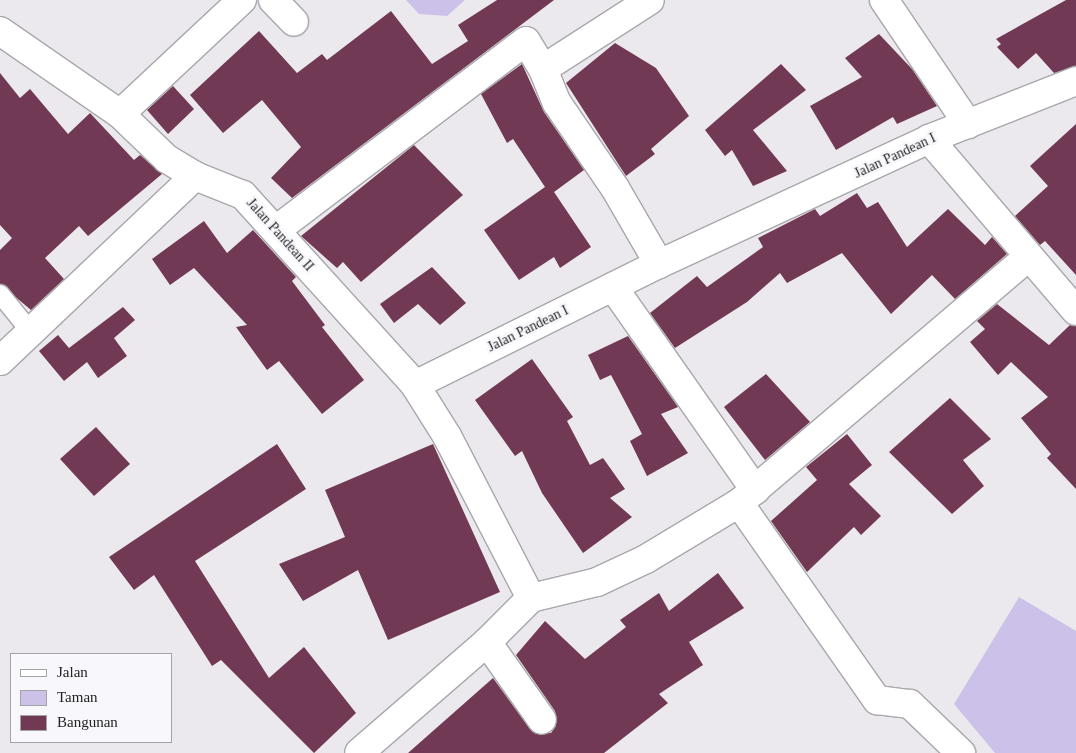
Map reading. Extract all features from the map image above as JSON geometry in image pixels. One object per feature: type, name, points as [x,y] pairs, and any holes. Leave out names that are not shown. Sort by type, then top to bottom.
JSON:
[{"type":"street","points":[[120,114],[242,0]]},
{"type":"street","points":[[274,0],[294,22]]},
{"type":"street","points":[[543,69],[650,0]]},
{"type":"street","points":[[884,0],[968,124]]},
{"type":"street","name":"Jalan Pandean II","points":[[0,31],[120,114],[167,159],[195,176],[243,195],[415,385]]},
{"type":"street","points":[[276,230],[526,41],[543,69],[557,103],[616,188],[659,264]]},
{"type":"street","name":"Jalan Pandean I","points":[[415,385],[659,264],[929,139],[1076,81]]},
{"type":"street","points":[[929,139],[1076,311]]},
{"type":"street","points":[[0,361],[195,176]]},
{"type":"street","points":[[359,753],[487,642],[531,598],[613,574],[747,496],[1028,257]]},
{"type":"street","points":[[613,287],[877,700],[910,704],[960,753]]},
{"type":"street","points":[[415,385],[447,436],[531,598]]},
{"type":"street","points":[[487,642],[542,720]]},
{"type":"lane","points":[[0,294],[31,332]]},
{"type":"green space","points":[[406,0],[465,0],[447,16],[419,14]]},
{"type":"green space","points":[[1019,597],[1076,631],[1076,753],[995,753],[954,704]]},
{"type":"building","points":[[497,0],[554,0],[292,198],[271,178],[301,147],[262,100],[223,133],[190,95],[259,31],[297,73],[322,54],[327,60],[391,11],[432,64],[468,41],[458,25]]},
{"type":"building","points":[[1066,0],[1076,0],[1076,66],[1054,73],[1036,53],[1018,69],[997,47],[1001,44],[996,39]]},
{"type":"building","points":[[879,34],[912,69],[937,106],[897,124],[893,117],[836,150],[810,106],[862,77],[845,58]]},
{"type":"building","points":[[615,43],[656,68],[689,116],[651,149],[655,154],[626,176],[566,83]]},
{"type":"building","points":[[522,64],[544,112],[584,170],[554,192],[591,247],[560,268],[554,257],[519,280],[484,230],[545,187],[513,139],[507,143],[481,94]]},
{"type":"building","points":[[781,64],[806,90],[753,130],[787,171],[753,186],[732,150],[725,156],[705,130]]},
{"type":"building","points":[[0,73],[20,98],[30,89],[68,134],[90,113],[134,160],[140,155],[162,174],[88,236],[79,226],[45,258],[64,279],[31,310],[0,284],[0,250],[12,238],[0,225]]},
{"type":"building","points":[[173,86],[194,109],[168,134],[147,110]]},
{"type":"building","points":[[1076,124],[1076,275],[1045,241],[1040,245],[1015,216],[1048,186],[1030,166]]},
{"type":"building","points":[[414,145],[463,195],[361,282],[343,262],[337,268],[301,236]]},
{"type":"building","points":[[857,193],[867,208],[878,202],[907,247],[948,209],[985,245],[992,237],[1007,254],[955,299],[932,275],[891,314],[842,253],[787,283],[780,273],[747,302],[675,348],[650,313],[697,276],[707,287],[763,247],[758,238],[815,209],[820,216]]},
{"type":"building","points":[[204,221],[227,253],[253,230],[296,277],[292,281],[325,325],[322,327],[364,380],[322,414],[279,361],[267,370],[236,327],[247,325],[194,268],[170,285],[152,259]]},
{"type":"building","points":[[432,267],[466,303],[440,325],[418,304],[394,323],[380,304]]},
{"type":"building","points":[[997,304],[1049,345],[1070,325],[1076,326],[1076,489],[1047,458],[1051,454],[1021,418],[1048,397],[1011,362],[998,375],[970,342],[985,329],[977,321]]},
{"type":"building","points":[[123,307],[135,320],[114,338],[127,356],[98,378],[87,362],[64,381],[39,351],[58,335],[69,348]]},
{"type":"building","points":[[628,336],[678,407],[661,414],[688,453],[647,476],[630,441],[642,434],[611,375],[600,380],[588,355]]},
{"type":"building","points":[[532,359],[573,417],[567,421],[590,465],[603,458],[625,489],[610,498],[632,517],[583,553],[542,493],[522,451],[515,456],[475,400]]},
{"type":"building","points":[[766,374],[810,422],[765,460],[724,407]]},
{"type":"building","points":[[950,398],[991,439],[963,460],[984,486],[952,514],[889,452]]},
{"type":"building","points":[[96,427],[130,464],[94,496],[60,459]]},
{"type":"building","points":[[847,434],[872,465],[849,484],[881,516],[861,535],[854,527],[807,572],[771,521],[817,480],[806,467]]},
{"type":"building","points":[[277,444],[306,489],[195,561],[269,678],[304,647],[356,713],[314,753],[221,660],[212,666],[154,575],[134,590],[109,557]]},
{"type":"building","points":[[433,444],[500,592],[388,640],[358,570],[303,601],[279,564],[345,537],[325,490]]},
{"type":"building","points":[[718,573],[744,608],[689,642],[703,665],[659,694],[668,703],[604,753],[408,753],[493,678],[530,729],[536,734],[551,733],[556,726],[555,711],[516,655],[545,621],[585,659],[626,627],[620,620],[659,593],[669,611]]}]
